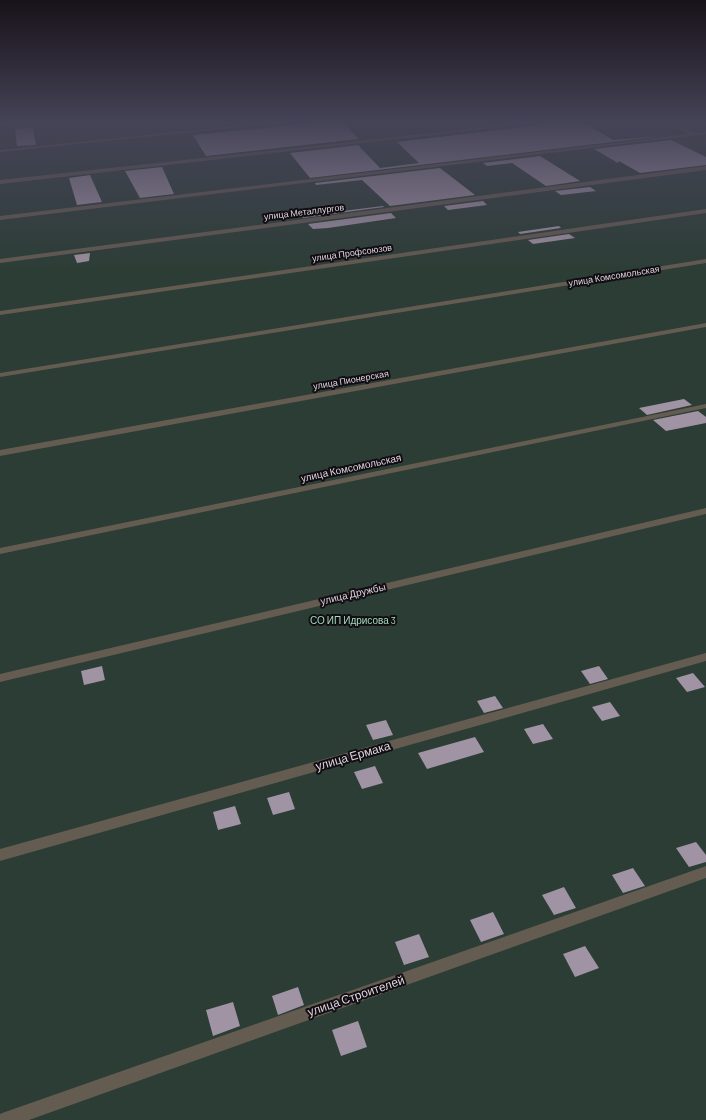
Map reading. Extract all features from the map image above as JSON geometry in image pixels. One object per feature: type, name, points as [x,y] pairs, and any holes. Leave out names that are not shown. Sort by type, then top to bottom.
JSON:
[{"type":"street","points":[[0,182],[70,174]]},
{"type":"street","points":[[0,218],[366,174]]},
{"type":"street","name":"улица Металлургов","points":[[0,261],[658,174]]},
{"type":"street","name":"улица Профсоюзов","points":[[0,313],[706,211]]},
{"type":"street","name":"улица Комсомольская","points":[[0,375],[706,261]]},
{"type":"street","name":"улица Пионерская","points":[[0,453],[706,325]]},
{"type":"street","name":"улица Комсомольская","points":[[0,551],[706,406]]},
{"type":"street","name":"улица Дружбы","points":[[0,678],[706,511]]},
{"type":"street","name":"улица Ермака","points":[[0,855],[706,657]]},
{"type":"street","name":"улица Строителей","points":[[5,1120],[706,872]]},
{"type":"green space","name":"СО ИП Идрисова 3","points":[[0,174],[706,174],[706,1120],[0,1120]]},
{"type":"building","points":[[127,174],[165,174],[174,194],[140,198]]},
{"type":"building","points":[[307,174],[341,174],[310,178]]},
{"type":"building","points":[[388,174],[448,174],[475,195],[390,206],[362,180],[316,185],[315,183]]},
{"type":"building","points":[[529,174],[569,174],[580,181],[546,186]]},
{"type":"building","points":[[90,175],[102,202],[77,205],[69,178]]},
{"type":"building","points":[[590,187],[596,191],[561,195],[555,191]]},
{"type":"building","points":[[483,201],[487,205],[448,210],[444,206]]},
{"type":"building","points":[[384,207],[303,218],[302,216]]},
{"type":"building","points":[[391,213],[396,218],[328,228],[313,229],[308,224]]},
{"type":"building","points":[[559,226],[561,228],[520,234],[518,232]]},
{"type":"building","points":[[569,234],[575,238],[533,244],[528,240]]},
{"type":"building","points":[[90,253],[89,261],[77,263],[74,255]]},
{"type":"building","points":[[684,399],[692,405],[647,415],[639,408]]},
{"type":"building","points":[[698,411],[706,417],[706,423],[666,431],[653,420]]},
{"type":"building","points":[[102,666],[105,680],[84,685],[81,671]]},
{"type":"building","points":[[599,666],[608,679],[590,684],[581,671]]},
{"type":"building","points":[[693,673],[705,687],[687,692],[676,678]]},
{"type":"building","points":[[495,696],[503,708],[484,713],[477,701]]},
{"type":"building","points":[[610,702],[620,716],[602,721],[592,707]]},
{"type":"building","points":[[386,720],[393,735],[373,740],[366,725]]},
{"type":"building","points":[[543,724],[553,739],[533,744],[524,729]]},
{"type":"building","points":[[475,737],[484,752],[427,769],[418,753]]},
{"type":"building","points":[[375,766],[383,783],[362,789],[354,772]]},
{"type":"building","points":[[289,792],[295,809],[273,815],[267,798]]},
{"type":"building","points":[[235,806],[241,824],[218,830],[213,812]]},
{"type":"building","points":[[696,842],[706,855],[706,862],[689,867],[676,848]]},
{"type":"building","points":[[633,868],[645,886],[623,893],[612,875]]},
{"type":"building","points":[[564,887],[576,908],[554,915],[542,895]]},
{"type":"building","points":[[493,912],[504,934],[481,942],[470,920]]},
{"type":"building","points":[[419,934],[429,957],[404,965],[395,942]]},
{"type":"building","points":[[585,946],[599,968],[575,977],[563,954]]},
{"type":"building","points":[[298,987],[304,1005],[278,1015],[272,996]]},
{"type":"building","points":[[233,1002],[240,1026],[213,1036],[206,1010]]},
{"type":"building","points":[[358,1021],[367,1047],[341,1056],[332,1030]]}]
